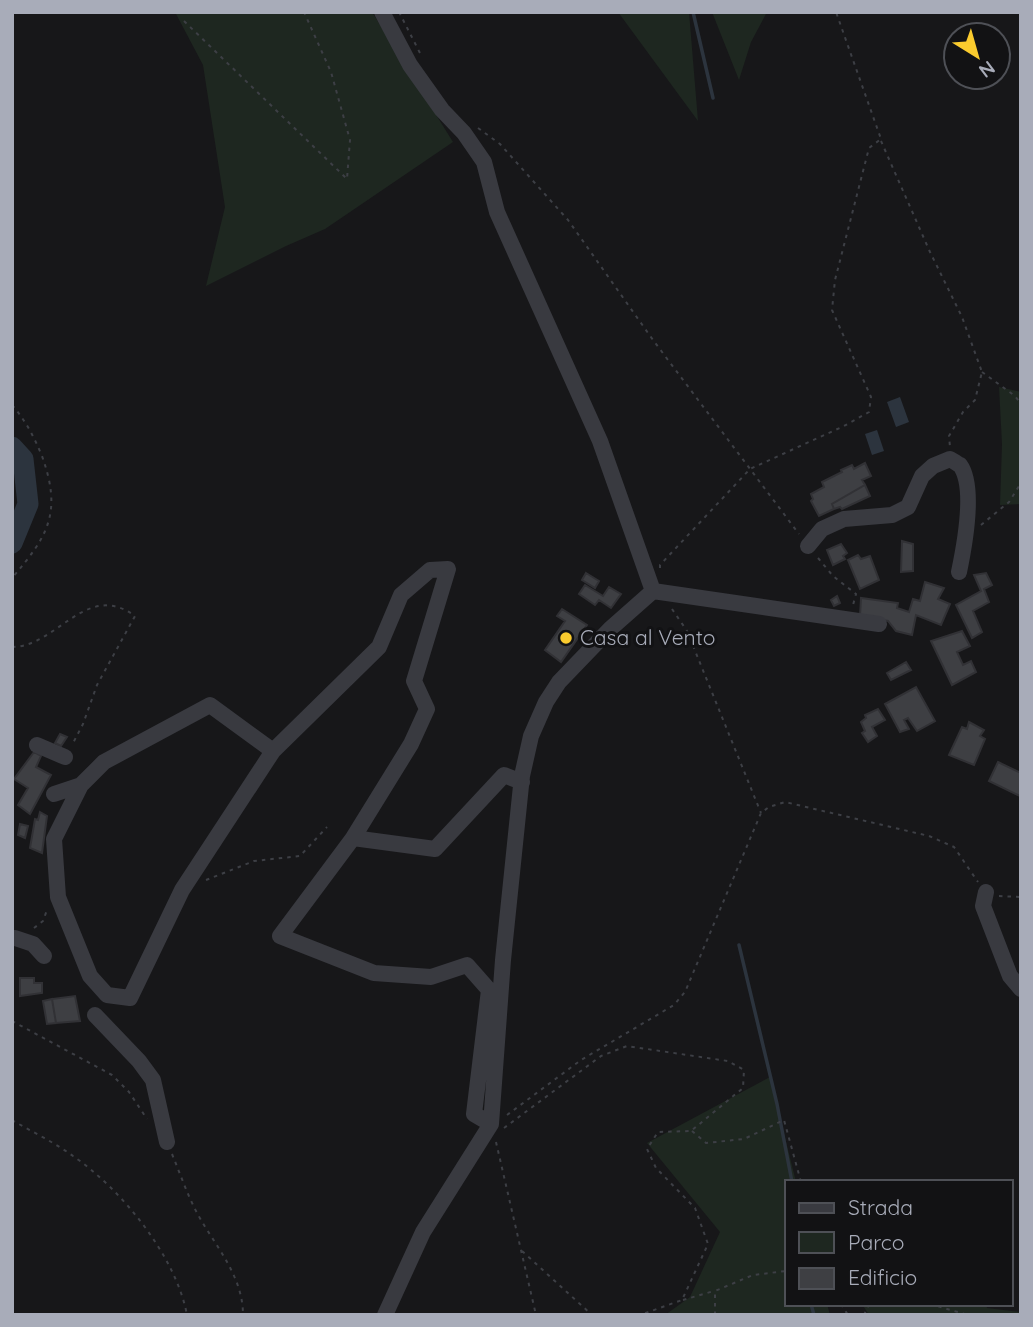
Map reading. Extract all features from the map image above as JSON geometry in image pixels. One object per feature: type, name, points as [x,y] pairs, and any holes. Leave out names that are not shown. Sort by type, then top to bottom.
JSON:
[{"type":"street","points":[[382,12],[410,65],[484,162],[497,212],[600,441],[657,592]]},
{"type":"street","points":[[808,546],[822,529],[844,519],[892,515],[908,507],[922,476],[933,466],[950,459],[960,465],[966,484],[967,536],[959,572]]},
{"type":"street","points":[[273,751],[209,705],[104,762],[81,785],[54,839],[58,897],[90,976],[107,995],[130,998],[182,890],[273,751],[379,647],[401,595],[430,570],[448,569],[414,681],[427,709],[411,744],[353,838],[280,936],[374,973],[431,977],[467,965],[489,990],[474,1114],[498,1126]]},
{"type":"street","points":[[385,1315],[423,1233],[498,1126],[503,960],[522,782],[531,736],[546,702],[559,682],[610,629],[657,592],[879,624]]},
{"type":"street","points":[[37,746],[65,757]]},
{"type":"street","points":[[353,838],[435,849],[504,775],[522,782]]},
{"type":"street","points":[[54,794],[81,785]]},
{"type":"street","points":[[986,892],[984,906],[1010,976],[1021,989]]},
{"type":"street","points":[[15,938],[33,944],[44,956]]},
{"type":"street","points":[[95,1015],[139,1061],[153,1080],[167,1142]]},
{"type":"path","points":[[184,21],[347,178],[350,140],[331,72],[304,12]]},
{"type":"path","points":[[399,12],[424,59]]},
{"type":"path","points":[[836,12],[881,139],[930,253],[962,317],[982,372],[1015,396],[1021,404]]},
{"type":"path","points":[[473,125],[500,144],[568,220],[653,340],[808,546],[833,576],[856,594],[850,620]]},
{"type":"path","points":[[761,813],[687,631],[657,592],[660,565],[750,468],[869,412],[871,397],[832,310],[835,280],[869,148],[881,139]]},
{"type":"path","points":[[950,459],[949,436],[963,412],[975,400],[982,372]]},
{"type":"path","points":[[1015,396],[1021,392]]},
{"type":"path","points":[[12,405],[34,435],[50,480],[53,500],[50,519],[42,537],[12,578]]},
{"type":"path","points":[[967,536],[1009,502],[1021,483]]},
{"type":"path","points":[[12,647],[25,647],[79,612],[100,606],[125,609],[135,616],[97,685],[83,724],[65,757]]},
{"type":"path","points":[[536,1315],[521,1250],[499,1121],[581,1060],[674,1005],[685,992],[761,813],[769,807],[785,803],[929,836],[954,847],[986,892],[1021,897]]},
{"type":"path","points":[[206,880],[254,861],[300,856],[327,827]]},
{"type":"path","points":[[12,1021],[112,1074],[148,1121]]},
{"type":"path","points":[[498,1126],[601,1056],[627,1046],[728,1060],[744,1070],[743,1088],[691,1131],[658,1132],[647,1149],[656,1168],[695,1208],[708,1244],[682,1300]]},
{"type":"path","points":[[12,1120],[73,1156],[119,1195],[159,1245],[185,1303],[187,1315]]},
{"type":"path","points":[[691,1131],[706,1143],[744,1139],[785,1120],[800,1180]]},
{"type":"path","points":[[167,1142],[194,1207],[231,1268],[243,1306],[243,1315]]},
{"type":"path","points":[[521,1250],[592,1315]]},
{"type":"path","points":[[640,1315],[753,1275],[785,1271]]},
{"type":"path","points":[[715,1290],[715,1315]]},
{"type":"path","points":[[842,1306],[848,1315]]},
{"type":"path","points":[[937,1306],[968,1315]]},
{"type":"path","points":[[841,1315],[844,1309]]},
{"type":"green space","points":[[175,12],[372,12],[453,142],[325,229],[206,286],[225,207],[203,65]]},
{"type":"green space","points":[[618,12],[689,12],[698,121]]},
{"type":"green space","points":[[712,12],[767,12],[751,42],[739,80]]},
{"type":"green space","points":[[999,387],[1021,392],[1021,504],[1000,505],[1002,444]]},
{"type":"green space","points":[[770,1077],[796,1180],[785,1180],[785,1306],[828,1306],[830,1315],[665,1315],[690,1297],[720,1232],[647,1143]]},
{"type":"green space","points":[[863,1306],[986,1306],[1021,1312],[1021,1315],[869,1315]]},
{"type":"shaded area","points":[[900,397],[909,422],[896,427],[887,402]]},
{"type":"shaded area","points":[[877,430],[884,451],[872,455],[865,434]]},
{"type":"building","points":[[865,463],[871,476],[862,480],[865,485],[832,504],[834,509],[819,516],[811,501],[811,494],[824,487],[822,482],[842,472],[841,470],[852,465],[854,469]]},
{"type":"building","points":[[865,485],[870,496],[842,509],[834,509],[832,504]]},
{"type":"building","points":[[902,541],[913,544],[913,571],[901,572]]},
{"type":"building","points":[[841,544],[847,553],[843,556],[845,559],[833,565],[827,550]]},
{"type":"building","points":[[858,555],[861,559],[870,556],[879,580],[860,589],[848,560]]},
{"type":"building","points":[[586,573],[599,581],[595,588],[582,580]]},
{"type":"building","points":[[986,573],[992,585],[984,589],[989,602],[973,611],[982,632],[972,638],[956,605],[981,591],[974,575]]},
{"type":"building","points":[[925,582],[944,588],[938,599],[950,604],[941,625],[916,615],[912,635],[896,631],[888,621],[860,616],[861,598],[898,603],[897,608],[909,612],[913,599],[920,601]]},
{"type":"building","points":[[585,585],[603,596],[609,587],[621,594],[611,608],[599,600],[595,605],[579,594]]},
{"type":"building","points":[[837,596],[840,603],[834,606],[831,600]]},
{"type":"building","name":"Casa al Vento","points":[[562,609],[587,625],[561,662],[545,650],[565,621],[557,616]]},
{"type":"building","points":[[962,631],[970,646],[957,652],[963,665],[971,661],[976,672],[952,685],[931,641]]},
{"type":"building","points":[[906,662],[911,670],[891,680],[887,673]]},
{"type":"building","points":[[916,687],[935,721],[917,731],[908,718],[904,720],[909,729],[900,732],[885,704]]},
{"type":"building","points":[[878,709],[885,720],[872,727],[877,736],[868,742],[862,733],[865,731],[861,722],[866,718],[865,715]]},
{"type":"building","points":[[969,722],[984,730],[980,736],[985,739],[974,765],[949,755],[962,727],[967,729]]},
{"type":"building","points":[[60,734],[67,737],[61,746],[55,743]]},
{"type":"building","points":[[34,752],[41,756],[36,767],[51,775],[30,814],[18,805],[28,788],[14,779]]},
{"type":"building","points":[[998,762],[1021,773],[1020,796],[989,781]]},
{"type":"building","points":[[40,812],[47,816],[42,853],[30,848],[35,819],[38,820]]},
{"type":"building","points":[[20,824],[28,826],[25,838],[18,835]]},
{"type":"building","points":[[20,978],[34,978],[34,983],[42,983],[42,993],[20,996]]},
{"type":"building","points":[[75,996],[80,1021],[56,1023],[52,999]]},
{"type":"building","points":[[52,999],[56,1023],[47,1024],[43,1001]]},
{"type":"waterway","points":[[693,12],[713,98]]},
{"type":"waterway","points":[[12,447],[23,459],[28,504],[12,543]]},
{"type":"waterway","points":[[739,945],[777,1104],[792,1180]]},
{"type":"waterway","points":[[812,1306],[814,1315]]},
{"type":"place","name":"Casa al Vento","points":[[566,638]]}]
